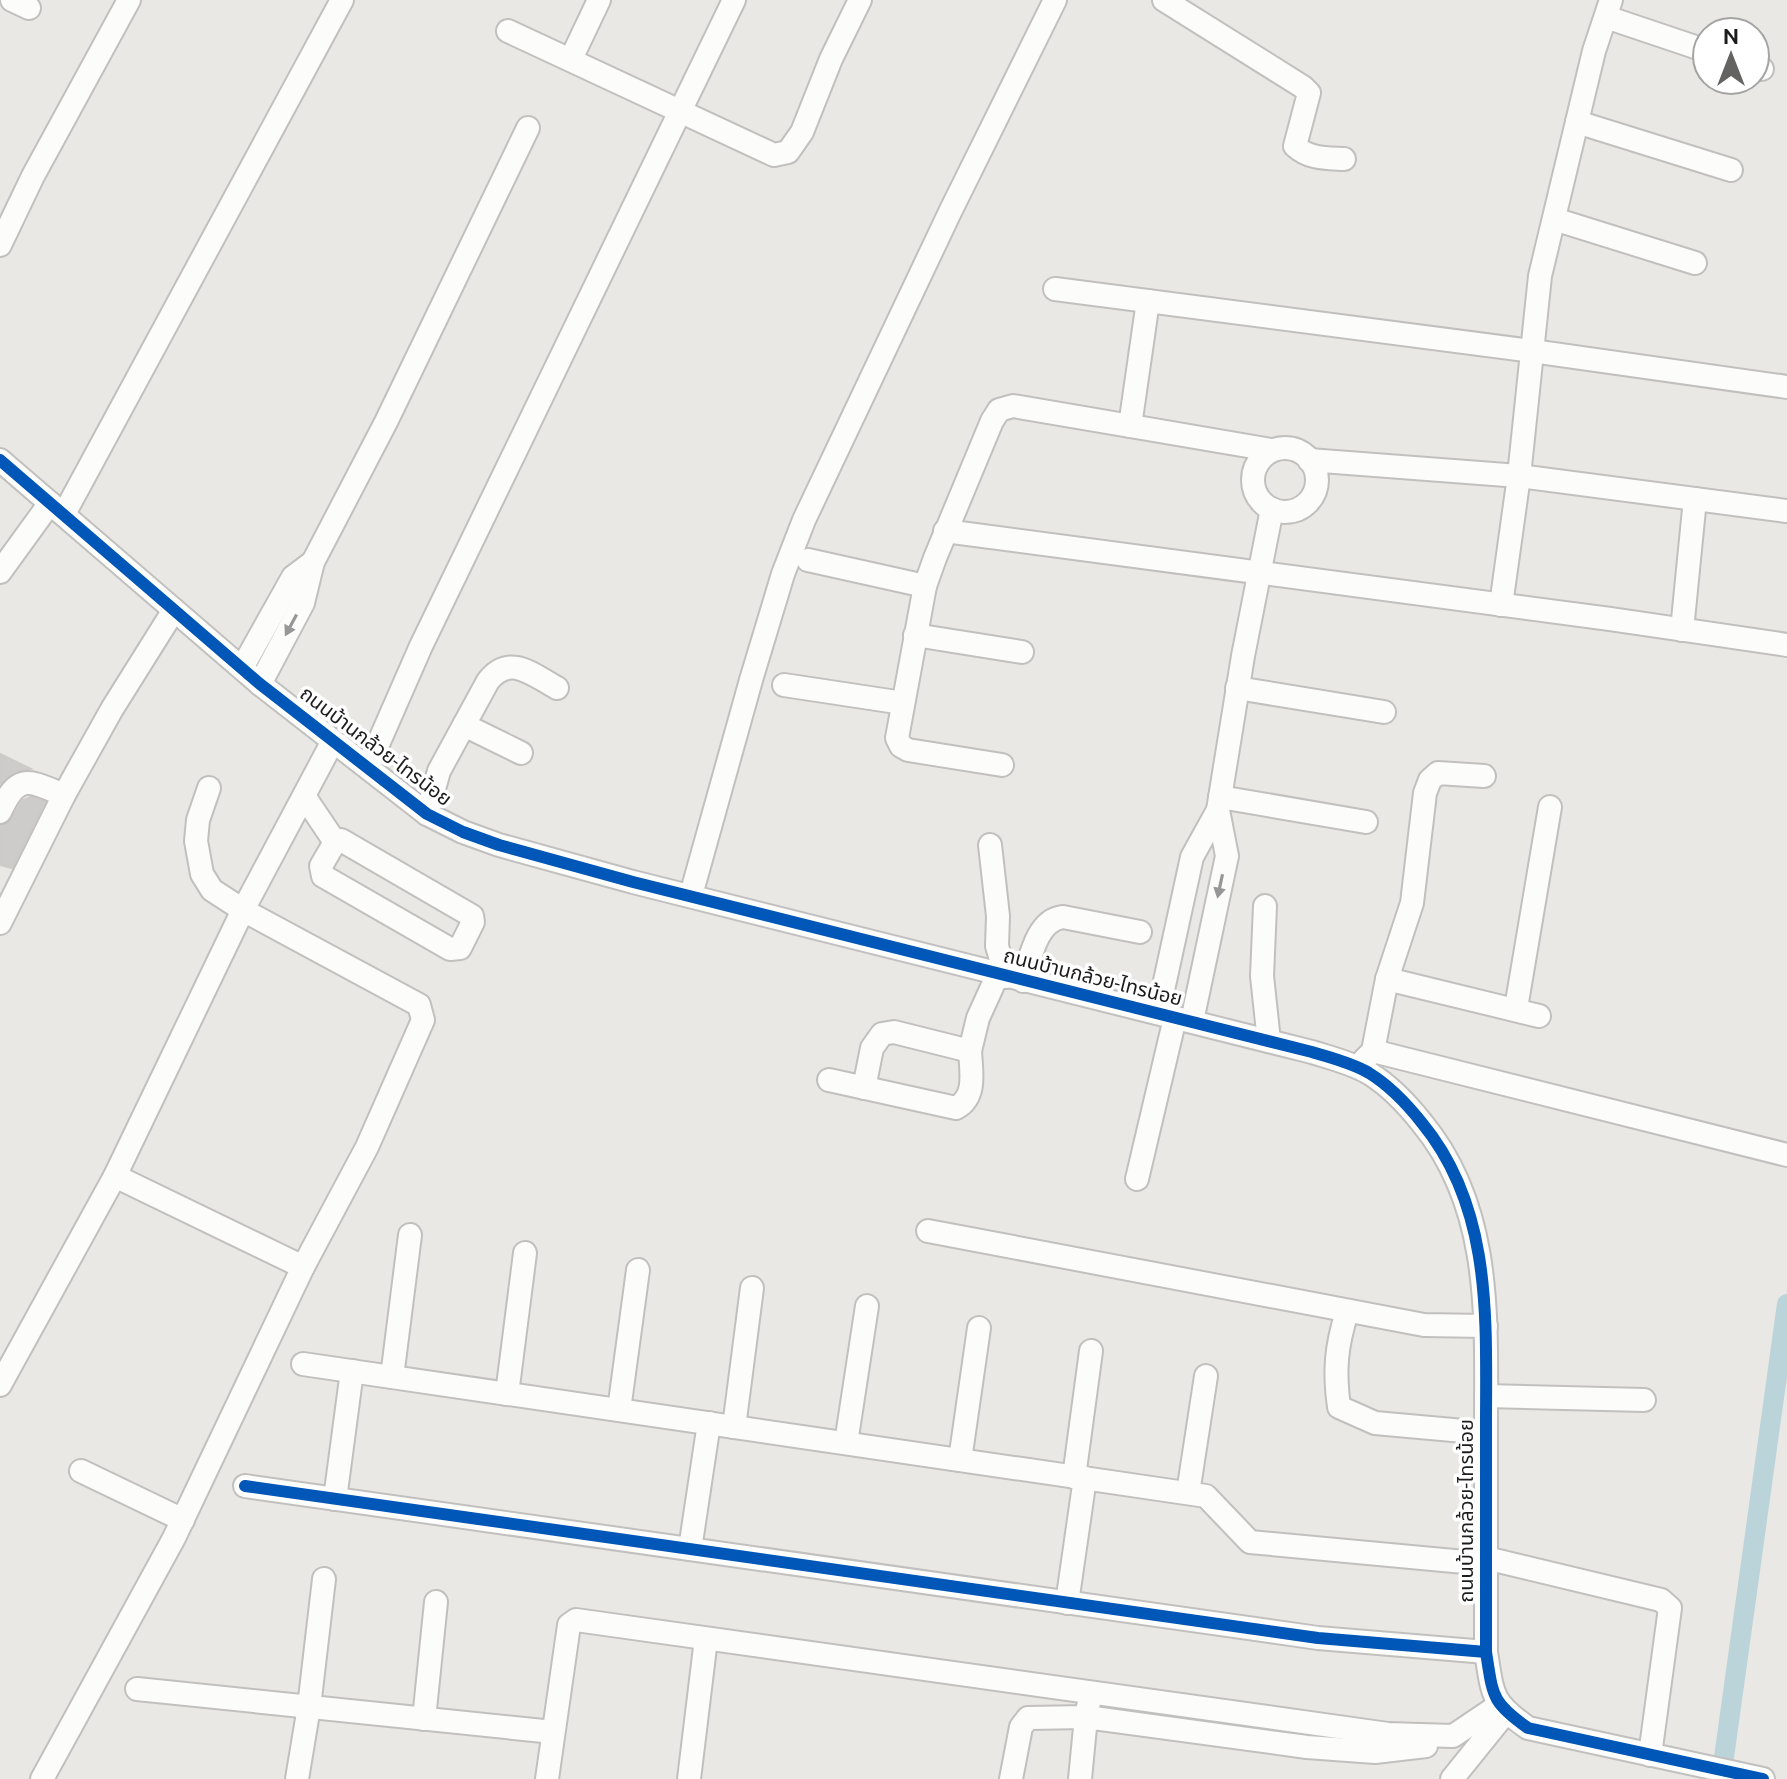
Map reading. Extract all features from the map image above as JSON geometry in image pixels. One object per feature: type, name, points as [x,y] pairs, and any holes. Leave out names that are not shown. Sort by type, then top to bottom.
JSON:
[{"type":"street","points":[[0,245],[33,176],[129,0]]},
{"type":"street","points":[[3,562],[57,509],[342,0]]},
{"type":"street","points":[[571,59],[599,0]]},
{"type":"street","points":[[368,767],[421,646],[734,0]]},
{"type":"street","points":[[508,31],[774,155],[788,152],[802,132],[831,59],[860,0]]},
{"type":"street","points":[[691,895],[742,708],[783,574],[804,520],[1055,0]]},
{"type":"street","points":[[1164,0],[1303,87],[1309,93],[1308,104],[1295,146],[1303,153],[1321,158],[1344,159]]},
{"type":"street","points":[[1501,605],[1519,476],[1540,276],[1577,122],[1609,8],[1691,44]]},
{"type":"street","points":[[1577,122],[1731,170]]},
{"type":"street","points":[[260,684],[303,603],[313,562],[386,422],[528,128]]},
{"type":"street","points":[[1554,219],[1695,263]]},
{"type":"street","points":[[1055,289],[1787,387]]},
{"type":"street","points":[[1130,426],[1148,301]]},
{"type":"street","points":[[1002,765],[903,748],[897,738],[925,586],[945,531],[999,410],[1013,406],[1271,450],[1288,447],[1304,453],[1315,466],[1318,483],[1312,499],[1299,510],[1282,513],[1266,507],[1255,494],[1252,477],[1258,461],[1271,450]]},
{"type":"street","name":"ถนนบ้านกล้วย-ไทรน้อย","points":[[0,460],[260,684],[427,814],[463,832],[633,882],[1269,1041],[1357,1067],[1387,1085],[1433,1136],[1451,1165],[1466,1200],[1478,1241],[1484,1279],[1486,1326],[1486,1652],[1490,1682],[1502,1709]]},
{"type":"street","points":[[1309,460],[1519,476],[1787,511]]},
{"type":"street","points":[[1682,630],[1695,499]]},
{"type":"street","points":[[1137,1179],[1175,1017],[1227,856],[1219,804],[1237,688],[1272,509]]},
{"type":"street","points":[[945,531],[1787,645]]},
{"type":"street","points":[[808,560],[925,586]]},
{"type":"street","points":[[242,668],[293,577],[313,562]]},
{"type":"street","points":[[0,923],[64,795],[112,709],[174,610]]},
{"type":"street","points":[[915,635],[1022,652]]},
{"type":"street","points":[[427,814],[439,771],[497,669],[507,666],[518,668],[557,688]]},
{"type":"street","points":[[784,685],[903,703]]},
{"type":"street","points":[[1237,688],[1384,712]]},
{"type":"street","points":[[464,725],[521,753]]},
{"type":"street","points":[[0,1385],[115,1176],[243,910],[333,741]]},
{"type":"street","points":[[1357,1067],[1373,1051],[1387,979],[1412,903],[1425,793],[1430,780],[1438,773],[1484,776]]},
{"type":"street","points":[[0,812],[9,791],[17,785],[30,783],[64,795]]},
{"type":"street","points":[[42,1779],[183,1520],[303,1267],[367,1147],[423,1020],[419,1005],[243,910],[212,890],[202,874],[198,858],[198,820],[209,788]]},
{"type":"street","points":[[304,796],[335,842]]},
{"type":"street","points":[[1219,804],[1366,822]]},
{"type":"street","points":[[1175,1017],[1192,857],[1219,804]]},
{"type":"street","points":[[1516,1008],[1550,807]]},
{"type":"street","points":[[347,841],[472,916],[473,922],[465,942],[456,950],[450,949],[323,876],[321,866],[335,842],[347,841]]},
{"type":"street","points":[[990,845],[998,916],[997,946],[1009,977]]},
{"type":"street","points":[[1265,906],[1262,976],[1269,1041]]},
{"type":"street","points":[[829,1080],[956,1108],[968,1100],[970,1051],[978,1018],[1040,931],[1056,918],[1063,917],[1140,932]]},
{"type":"street","points":[[1387,979],[1539,1016]]},
{"type":"street","points":[[864,1088],[872,1048],[882,1034],[894,1032],[970,1051]]},
{"type":"street","points":[[1373,1051],[1779,1153]]},
{"type":"street","points":[[115,1176],[303,1267]]},
{"type":"street","points":[[928,1231],[1347,1312],[1424,1325],[1486,1326]]},
{"type":"street","points":[[392,1377],[410,1235]]},
{"type":"street","points":[[507,1394],[525,1253]]},
{"type":"street","points":[[619,1410],[638,1270]]},
{"type":"street","points":[[734,1427],[752,1288]]},
{"type":"street","points":[[846,1443],[867,1306]]},
{"type":"street","points":[[1347,1312],[1337,1343],[1335,1376],[1339,1407],[1375,1423],[1486,1433]]},
{"type":"street","points":[[960,1460],[979,1328]]},
{"type":"street","points":[[1067,1603],[1091,1351]]},
{"type":"street","points":[[303,1364],[1206,1496],[1250,1542],[1486,1561],[1661,1600],[1670,1608],[1650,1755]]},
{"type":"street","points":[[335,1499],[352,1371]]},
{"type":"street","points":[[1188,1493],[1206,1376]]},
{"type":"street","points":[[1486,1396],[1644,1400]]},
{"type":"street","points":[[690,1549],[709,1423]]},
{"type":"street","points":[[81,1471],[183,1520]]},
{"type":"street","points":[[245,1486],[1318,1638],[1486,1652]]},
{"type":"street","points":[[297,1779],[324,1579]]},
{"type":"street","points":[[424,1719],[436,1602]]},
{"type":"street","points":[[547,1779],[571,1621],[1388,1734],[1453,1736]]},
{"type":"street","points":[[689,1779],[706,1639]]},
{"type":"street","points":[[137,1689],[553,1732]]},
{"type":"street","points":[[1080,1779],[1091,1693]]},
{"type":"street","points":[[1502,1709],[1528,1728],[1711,1766],[1745,1777]]},
{"type":"street","points":[[1011,1779],[1021,1727],[1028,1718],[1086,1717],[1307,1747],[1375,1752],[1424,1747],[1453,1736],[1502,1709]]},
{"type":"street","points":[[1452,1779],[1476,1752],[1502,1709]]},
{"type":"street","points":[[1476,1752],[1476,1779]]},
{"type":"building","points":[[0,754],[31,769],[14,773],[0,784]]},
{"type":"building","points":[[31,797],[45,802],[12,868],[0,865],[0,826],[8,823],[23,800]]},
{"type":"waterway","points":[[1721,1779],[1787,1304]]},
{"type":"cycle path","points":[[0,460],[260,684],[427,814],[463,832],[633,882],[1312,1052],[1356,1066],[1377,1078],[1410,1109],[1445,1156],[1462,1192],[1481,1267],[1486,1346],[1486,1652],[1496,1697],[1507,1711],[1528,1728],[1763,1779]]},
{"type":"cycle path","points":[[245,1486],[1318,1638],[1486,1652]]}]
